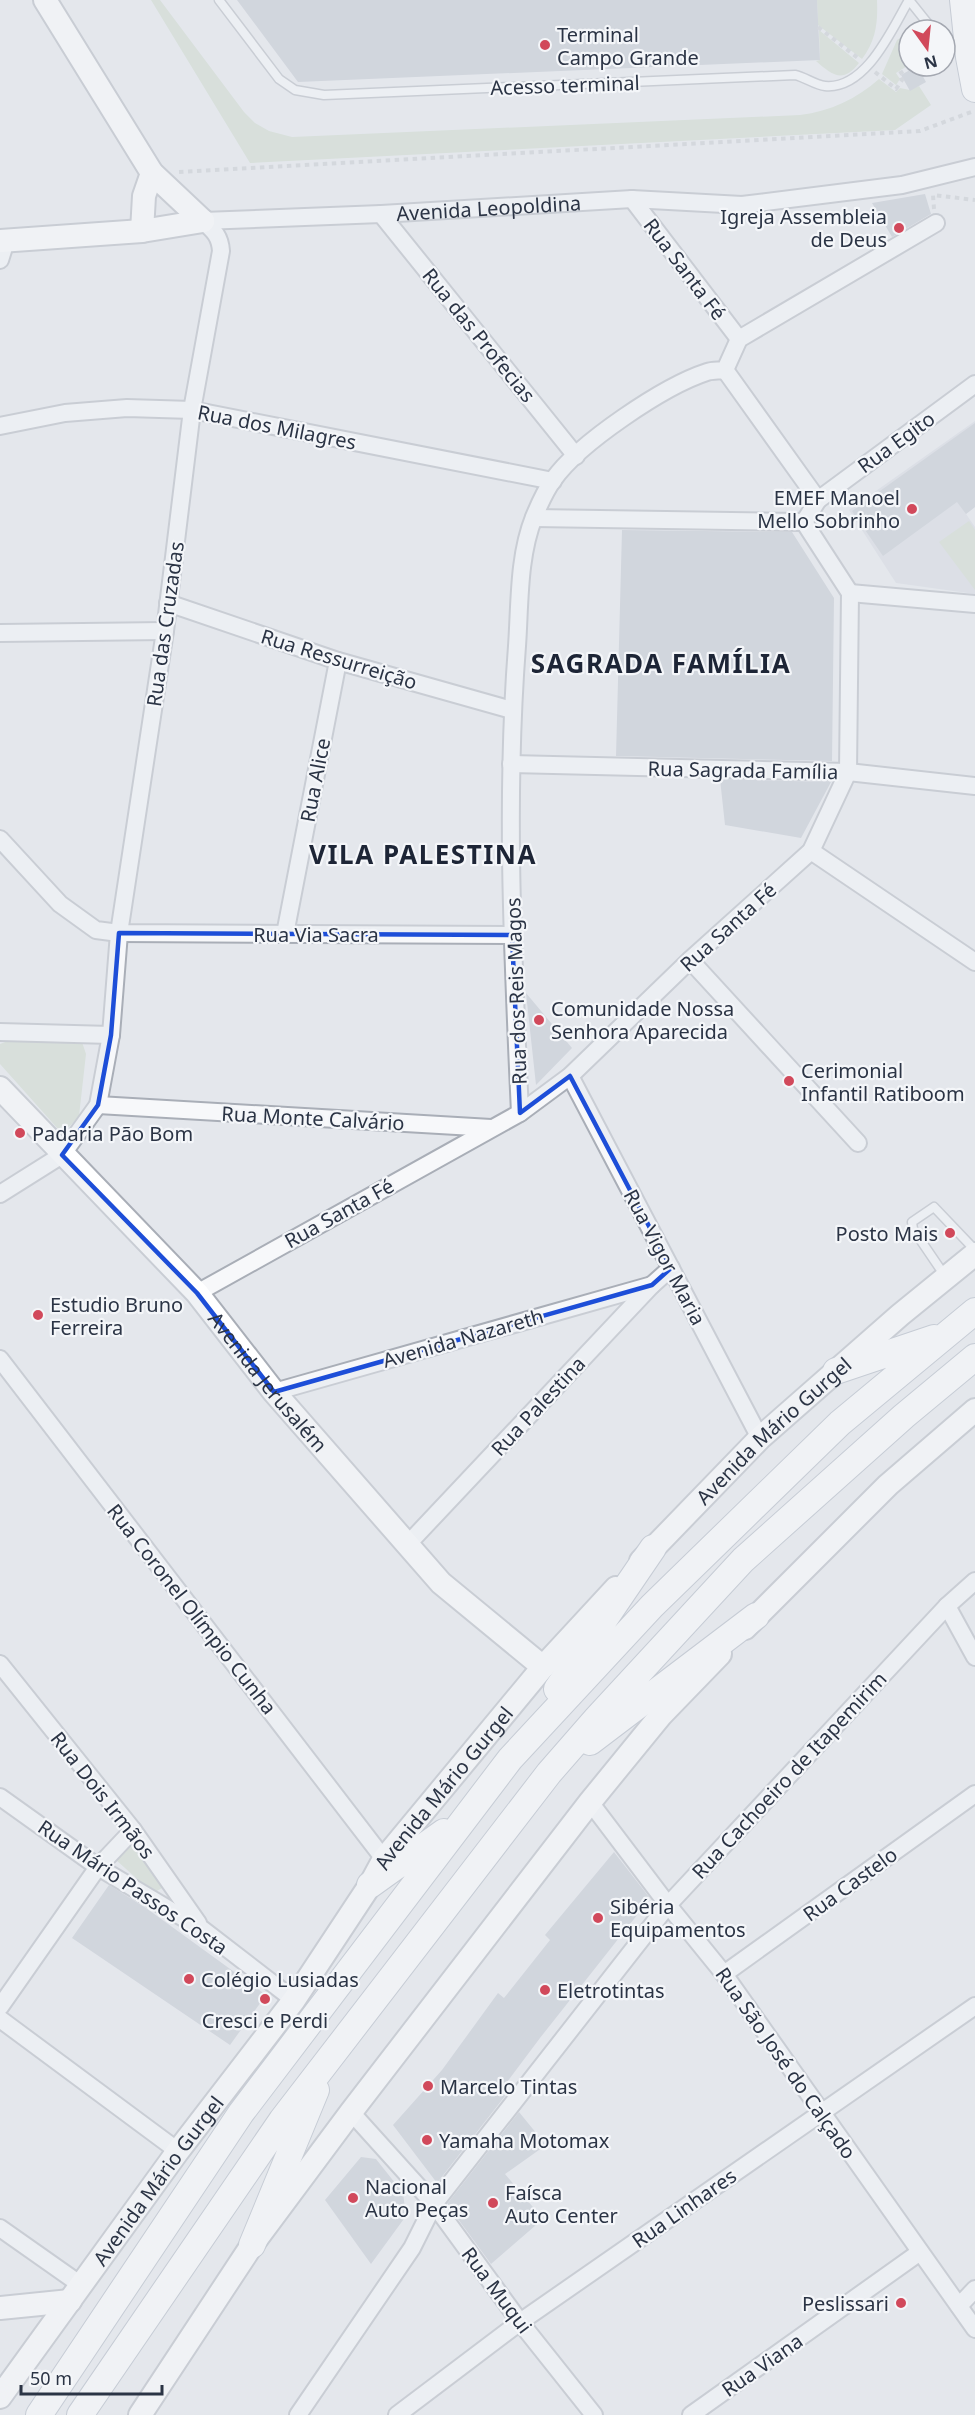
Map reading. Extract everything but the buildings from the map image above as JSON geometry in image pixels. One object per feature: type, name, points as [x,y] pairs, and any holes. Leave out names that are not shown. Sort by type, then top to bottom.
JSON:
[{"type":"main road","points":[[45,0],[152,173],[203,221]]},
{"type":"main road","points":[[963,0],[975,89]]},
{"type":"main road","points":[[142,231],[144,196],[152,173]]},
{"type":"main road","name":"Avenida Leopoldina","points":[[2,247],[142,231],[203,221]]},
{"type":"main road","name":"Avenida Jerusalém","points":[[0,1088],[197,1293],[274,1392],[441,1583],[543,1667]]},
{"type":"main road","name":"Avenida Mário Gurgel","points":[[0,2397],[178,2151],[294,2001],[370,1885],[384,1859],[543,1667],[653,1548],[760,1438],[975,1252]]},
{"type":"main road","name":"Avenida Mário Gurgel","points":[[39,2415],[242,2113],[510,1758],[652,1606],[831,1431],[975,1311]]},
{"type":"main road","points":[[836,1371],[948,1333]]},
{"type":"main road","points":[[80,2415],[268,2140],[330,2056],[549,1773],[743,1560],[904,1416],[975,1357]]},
{"type":"main road","points":[[144,2413],[252,2245],[351,2112],[590,1802],[661,1714],[888,1485],[975,1410]]},
{"type":"main road","points":[[510,1758],[653,1548]]},
{"type":"main road","points":[[549,1773],[756,1616]]},
{"type":"main road","points":[[370,1885],[467,1816]]},
{"type":"main road","points":[[252,2245],[330,2056]]},
{"type":"main road","points":[[0,2308],[75,2293]]},
{"type":"street","name":"Avenida Leopoldina","points":[[203,221],[381,214],[632,199],[742,205],[902,185],[975,167]]},
{"type":"street","name":"Rua Santa Fé","points":[[632,199],[739,339]]},
{"type":"street","name":"Rua das Profecias","points":[[381,214],[576,456]]},
{"type":"street","name":"Rua das Cruzadas","points":[[62,1155],[98,1105],[111,1035],[119,933],[165,631],[192,410],[221,251],[216,233],[203,221]]},
{"type":"street","points":[[804,522],[818,500],[725,370],[739,339],[936,223]]},
{"type":"street","name":"Rua dos Reis Magos","points":[[520,1113],[512,935],[511,765],[512,710],[524,552],[534,518],[552,481],[576,456],[615,424],[680,383],[709,372],[725,370]]},
{"type":"street","name":"Rua Egito","points":[[818,500],[975,384]]},
{"type":"street","name":"Rua dos Milagres","points":[[0,426],[65,413],[127,408],[192,410],[552,481]]},
{"type":"street","points":[[534,518],[804,522]]},
{"type":"street","points":[[804,522],[849,593],[974,603]]},
{"type":"street","name":"Rua Santa Fé","points":[[197,1293],[520,1113],[570,1076],[690,960],[811,851],[848,772],[849,593]]},
{"type":"street","name":"Rua Ressurreição","points":[[168,603],[338,661],[512,710]]},
{"type":"street","points":[[0,633],[165,631]]},
{"type":"street","name":"Rua Alice","points":[[285,934],[338,661]]},
{"type":"street","name":"Rua Sagrada Família","points":[[511,765],[848,772],[975,786]]},
{"type":"street","name":"Rua Via Sacra","points":[[0,839],[60,904],[96,930],[119,933],[512,935]]},
{"type":"street","points":[[811,851],[975,962]]},
{"type":"street","points":[[690,960],[858,1143]]},
{"type":"street","points":[[0,1032],[111,1035]]},
{"type":"street","name":"Rua Vigor Maria","points":[[570,1076],[760,1438]]},
{"type":"street","name":"Rua Monte Calvário","points":[[98,1105],[492,1128]]},
{"type":"street","points":[[0,1194],[62,1155]]},
{"type":"street","name":"Rua Palestina","points":[[407,1545],[670,1268]]},
{"type":"street","name":"Avenida Nazareth","points":[[274,1392],[652,1285]]},
{"type":"street","name":"Rua Coronel Olímpio Cunha","points":[[0,1359],[384,1859]]},
{"type":"street","name":"Rua Cachoeiro de Itapemirim","points":[[298,2415],[412,2248],[434,2204],[668,1905],[947,1606],[975,1581]]},
{"type":"street","points":[[947,1606],[975,1657]]},
{"type":"street","name":"Rua Dois Irmãos","points":[[0,1664],[134,1830],[202,1929]]},
{"type":"street","name":"Rua Castelo","points":[[724,1974],[975,1794]]},
{"type":"street","name":"Rua Mário Passos Costa","points":[[0,1797],[98,1868],[202,1929],[294,2001]]},
{"type":"street","name":"Rua São José do Calçado","points":[[590,1802],[724,1974],[975,2329]]},
{"type":"street","points":[[0,2007],[98,1868],[134,1830]]},
{"type":"street","name":"Rua Linhares","points":[[397,2415],[520,2322],[975,2006]]},
{"type":"street","points":[[0,2019],[178,2151]]},
{"type":"street","name":"Rua Muqui","points":[[351,2112],[434,2204],[520,2322],[594,2415]]},
{"type":"street","points":[[0,2228],[75,2293]]},
{"type":"street","name":"Rua Viana","points":[[691,2415],[920,2252]]},
{"type":"street","points":[[959,2306],[975,2289]]},
{"type":"lane","name":"Acesso terminal","points":[[219,0],[279,79],[304,93],[324,95],[795,75],[820,85],[833,86],[858,74],[870,64],[909,0]]},
{"type":"lane","points":[[909,0],[923,18]]},
{"type":"lane","points":[[957,49],[972,59]]},
{"type":"lane","points":[[946,1278],[913,1229],[912,1221],[934,1207],[975,1252]]},
{"type":"path","points":[[152,173],[920,130],[975,111]]},
{"type":"path","points":[[936,223],[933,195],[975,200]]},
{"type":"highlighted area","points":[[119,933],[512,935],[520,1113],[570,1076],[671,1268],[652,1285],[274,1392],[197,1293],[62,1155],[98,1105],[111,1035]]},
{"type":"shaded area","name":"EMEF Manoel Mello Sobrinho","points":[[975,421],[975,507],[966,514],[975,527],[975,594],[896,583],[849,510]]},
{"type":"green space","points":[[151,0],[160,0],[244,112],[255,123],[269,131],[292,137],[800,115],[843,103],[879,79],[896,92],[900,88],[910,90],[919,86],[931,105],[895,130],[250,163]]},
{"type":"green space","points":[[817,0],[877,0],[875,31],[862,59],[818,25]]},
{"type":"green space","points":[[819,30],[859,63],[848,74],[832,73],[816,61],[820,60]]},
{"type":"green space","points":[[897,40],[896,73],[897,78],[900,79],[896,85],[882,74]]},
{"type":"green space","points":[[969,521],[975,530],[975,590],[939,542]]},
{"type":"green space","points":[[13,1039],[82,1042],[86,1054],[79,1116],[69,1127],[59,1130],[0,1064],[0,1044]]},
{"type":"green space","points":[[132,1840],[164,1887],[153,1893],[116,1860]]},
{"type":"place","name":"Terminal Campo Grande","points":[[545,45]]},
{"type":"place","name":"Igreja Assembleia de Deus","points":[[899,228]]},
{"type":"place","name":"EMEF Manoel Mello Sobrinho","points":[[912,509]]},
{"type":"place","name":"Comunidade Nossa Senhora Aparecida","points":[[539,1020]]},
{"type":"place","name":"Cerimonial Infantil Ratiboom","points":[[789,1081]]},
{"type":"place","name":"Padaria Pão Bom","points":[[20,1133]]},
{"type":"place","name":"Posto Mais","points":[[950,1233]]},
{"type":"place","name":"Estudio Bruno Ferreira","points":[[38,1315]]},
{"type":"place","name":"Sibéria Equipamentos","points":[[598,1918]]},
{"type":"place","name":"Colégio Lusiadas","points":[[189,1979]]},
{"type":"place","name":"Eletrotintas","points":[[545,1990]]},
{"type":"place","name":"Cresci e Perdi","points":[[265,1999]]},
{"type":"place","name":"Marcelo Tintas","points":[[428,2086]]},
{"type":"place","name":"Yamaha Motomax","points":[[427,2140]]},
{"type":"place","name":"Nacional Auto Peças","points":[[353,2198]]},
{"type":"place","name":"Faísca Auto Center","points":[[493,2203]]},
{"type":"place","name":"Peslissari","points":[[901,2303]]},
{"type":"district","name":"SAGRADA FAMÍLIA","points":[[661,663]]},
{"type":"district","name":"VILA PALESTINA","points":[[423,854]]}]
